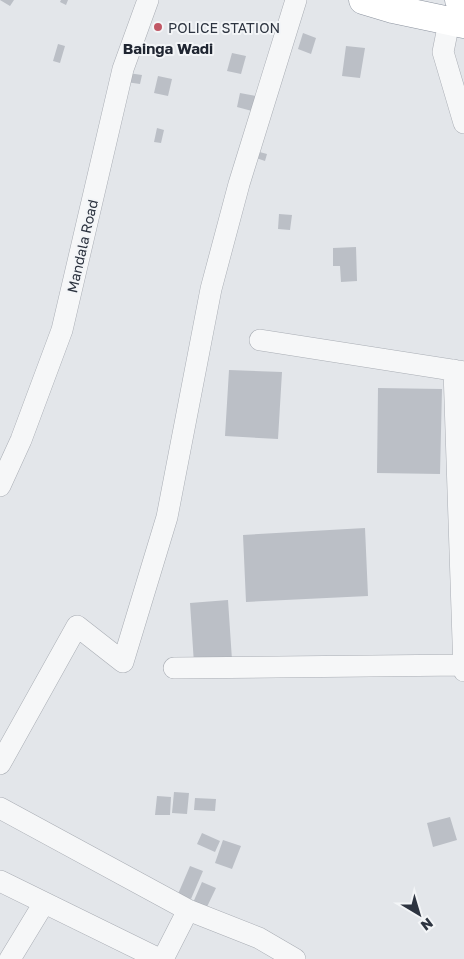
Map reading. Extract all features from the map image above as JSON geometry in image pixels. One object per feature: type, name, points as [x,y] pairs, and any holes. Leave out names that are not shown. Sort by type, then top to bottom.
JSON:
[{"type":"highway","points":[[363,0],[459,12]]},
{"type":"street","name":"Mandala Road","points":[[0,486],[20,440],[62,330],[123,69],[148,0]]},
{"type":"street","points":[[0,764],[77,626],[123,662],[167,517],[211,289],[239,184],[296,0]]},
{"type":"street","points":[[459,12],[443,52],[464,123]]},
{"type":"street","points":[[260,340],[459,371],[464,671]]},
{"type":"street","points":[[174,668],[464,666]]},
{"type":"street","points":[[0,808],[188,910],[259,938],[295,959]]},
{"type":"street","points":[[0,881],[159,959]]},
{"type":"street","points":[[10,959],[44,903]]},
{"type":"street","points":[[163,959],[188,910]]},
{"type":"street","points":[[0,956],[7,959]]},
{"type":"building","points":[[0,0],[14,0],[10,6]]},
{"type":"building","points":[[61,0],[68,0],[66,5],[60,2]]},
{"type":"building","points":[[303,33],[316,38],[311,54],[298,49]]},
{"type":"building","points":[[58,44],[65,46],[60,63],[53,61]]},
{"type":"building","points":[[346,46],[365,48],[360,78],[342,76]]},
{"type":"building","points":[[232,53],[246,56],[241,74],[227,71]]},
{"type":"building","points":[[128,73],[142,75],[140,84],[126,82]]},
{"type":"building","points":[[158,76],[172,79],[168,96],[154,93]]},
{"type":"building","points":[[240,93],[256,96],[252,111],[237,107]]},
{"type":"building","points":[[157,128],[164,130],[161,143],[154,142]]},
{"type":"building","points":[[252,150],[267,154],[265,161],[250,156]]},
{"type":"building","points":[[279,214],[292,215],[290,230],[278,229]]},
{"type":"building","points":[[356,247],[357,281],[341,282],[340,266],[333,266],[333,248]]},
{"type":"building","points":[[229,370],[282,372],[278,439],[225,436]]},
{"type":"building","points":[[378,388],[442,389],[440,474],[377,473]]},
{"type":"building","points":[[365,528],[368,596],[246,602],[243,535]]},
{"type":"building","points":[[228,600],[232,660],[194,664],[190,603]]},
{"type":"building","points":[[174,792],[189,793],[187,814],[172,813]]},
{"type":"building","points":[[157,796],[171,797],[170,815],[155,815]]},
{"type":"building","points":[[195,798],[216,799],[215,811],[194,810]]},
{"type":"building","points":[[450,817],[457,840],[433,847],[427,823]]},
{"type":"building","points":[[202,833],[220,841],[215,852],[197,844]]},
{"type":"building","points":[[223,840],[241,846],[232,869],[215,863]]},
{"type":"building","points":[[190,866],[203,871],[191,899],[178,894]]},
{"type":"building","points":[[202,882],[216,888],[205,911],[192,905]]},
{"type":"place","name":"POLICE STATION","points":[[158,27]]},
{"type":"district","name":"Bainga Wadi","points":[[168,48]]}]
